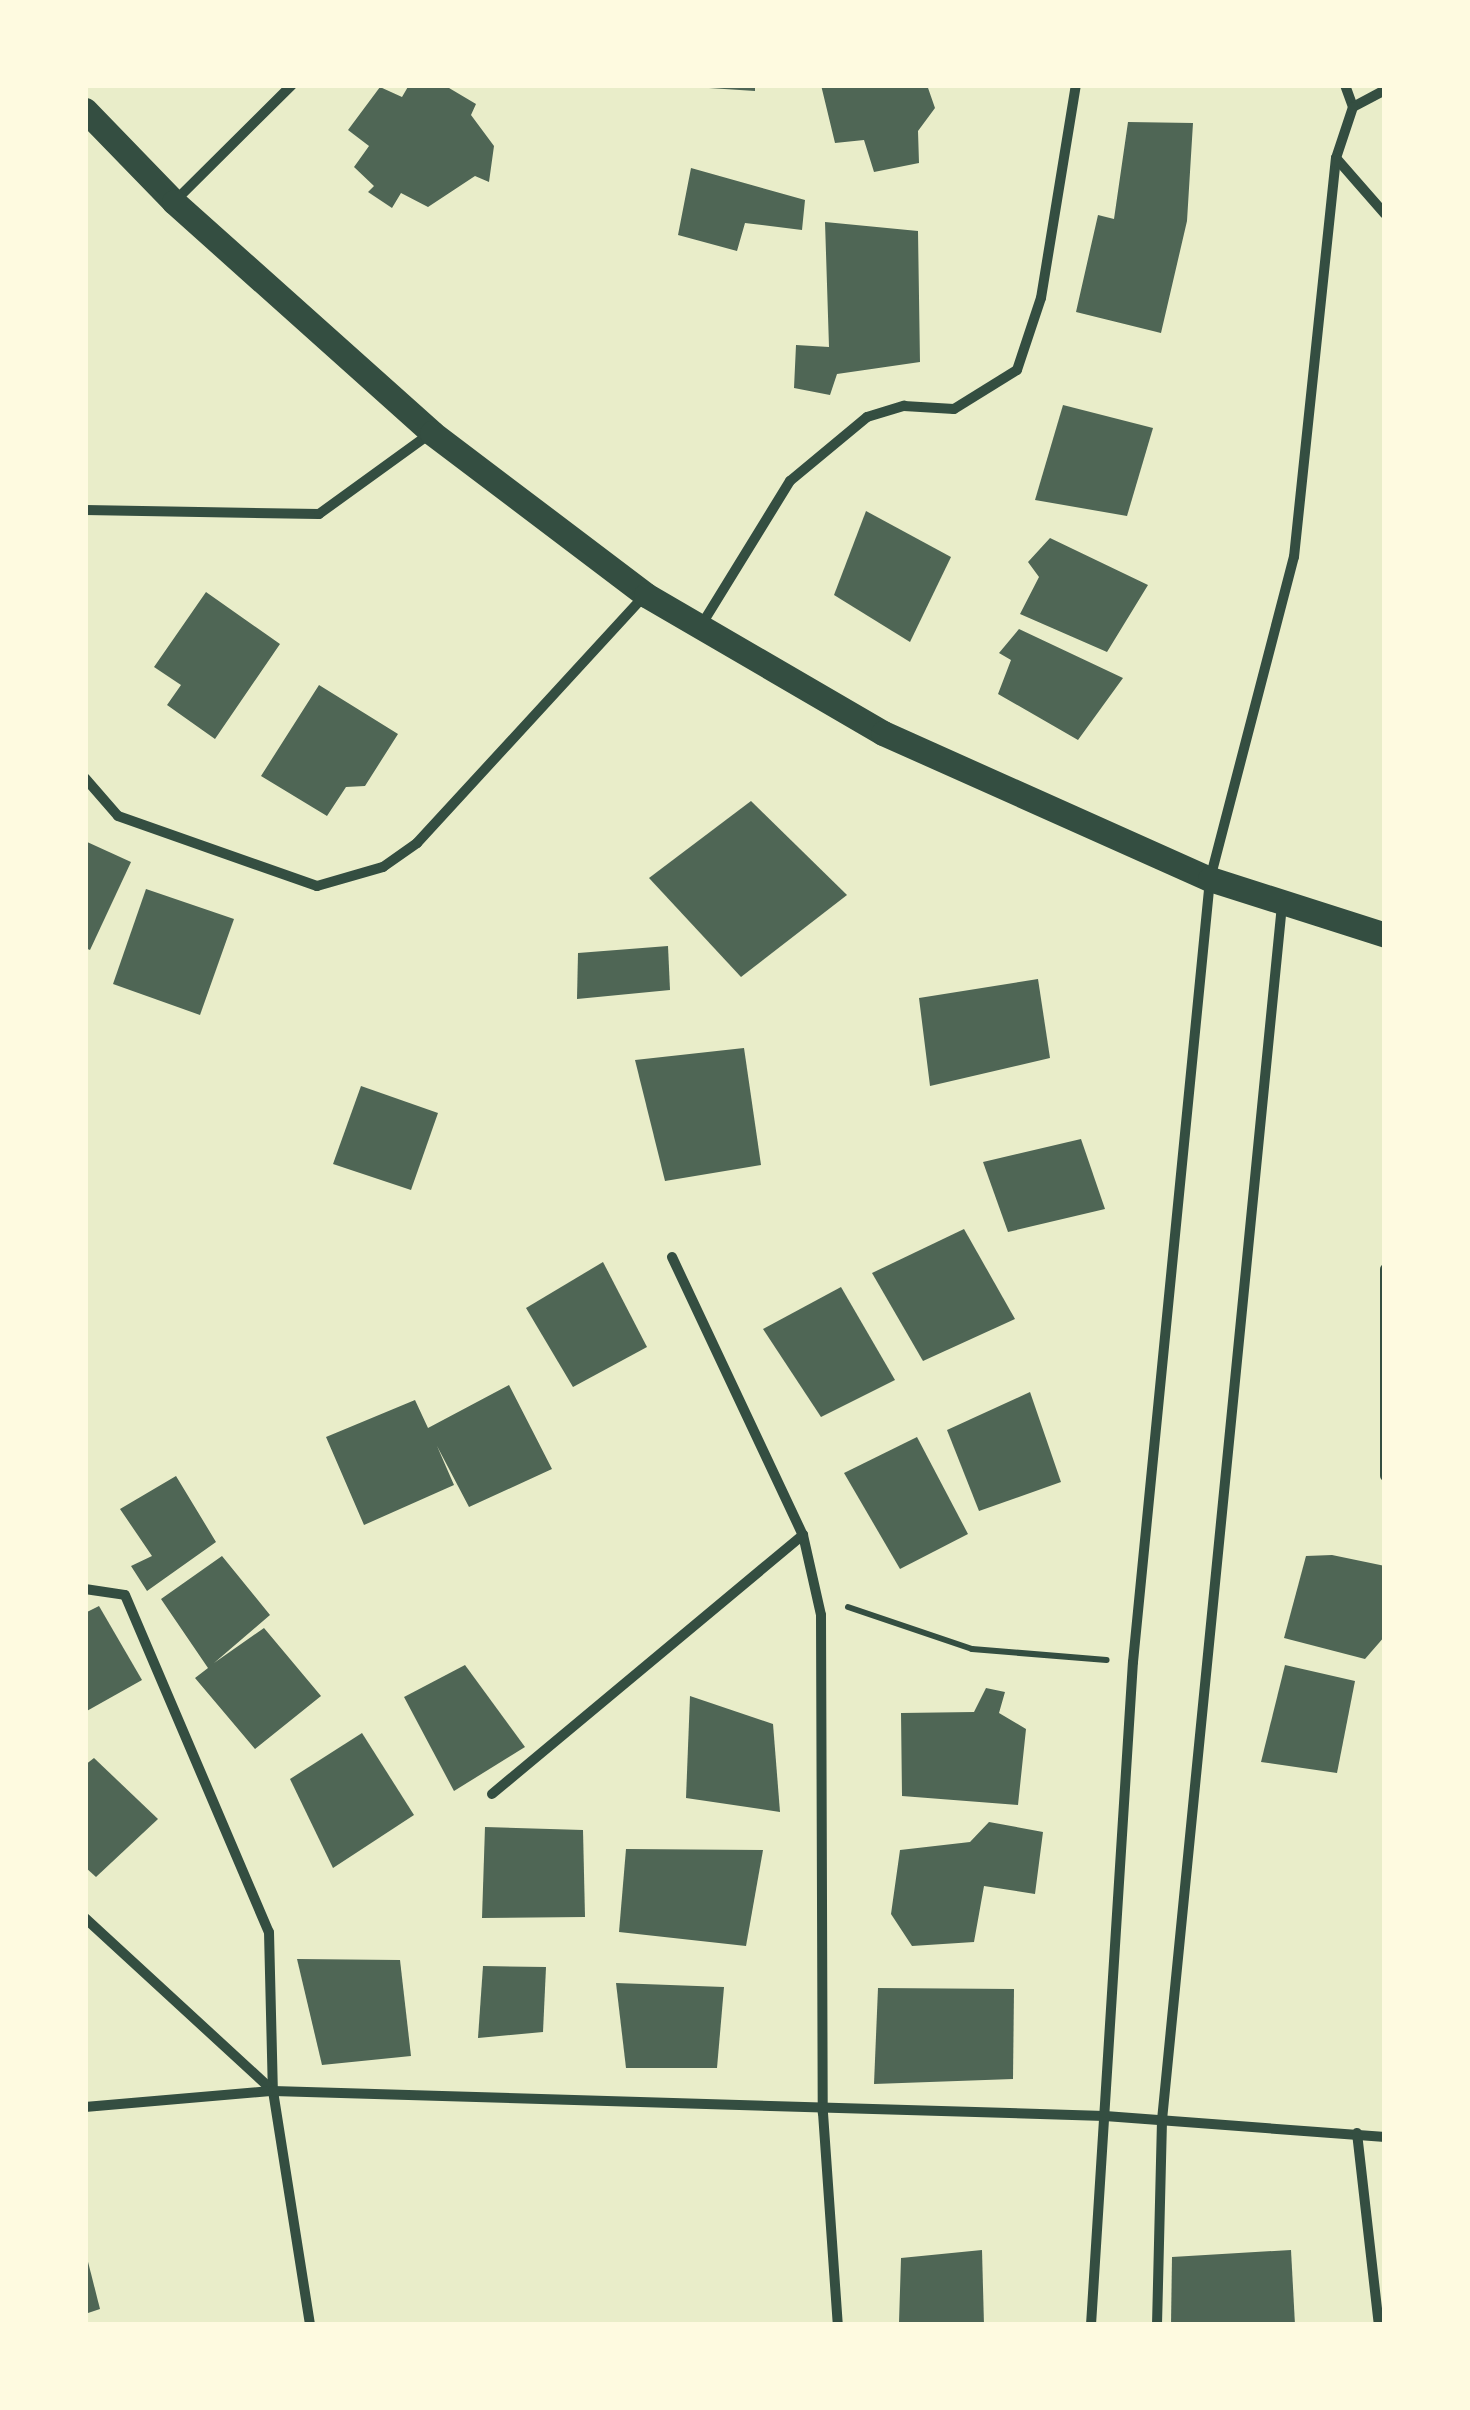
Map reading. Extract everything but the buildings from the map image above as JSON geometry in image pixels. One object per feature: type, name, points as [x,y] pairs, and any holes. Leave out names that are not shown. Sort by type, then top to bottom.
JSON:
[{"type":"main road","points":[[85,110],[174,202],[432,432],[646,595],[883,733],[1210,879],[1385,936]]},
{"type":"street","points":[[174,202],[292,85]]},
{"type":"street","points":[[700,627],[790,481],[867,417],[904,406],[954,409],[1017,370],[1041,298],[1076,85]]},
{"type":"street","points":[[1091,2325],[1133,1662],[1210,879],[1294,557],[1336,158],[1354,107],[1345,85]]},
{"type":"street","points":[[1354,107],[1385,90]]},
{"type":"street","points":[[1336,158],[1385,214]]},
{"type":"street","points":[[85,510],[318,514],[432,432]]},
{"type":"street","points":[[85,778],[118,816],[317,886],[384,867],[417,843],[646,595]]},
{"type":"street","points":[[1158,2325],[1162,2120],[1282,905]]},
{"type":"street","points":[[672,1257],[803,1534],[821,1615],[823,2112],[838,2325]]},
{"type":"street","points":[[1385,1269],[1385,1476]]},
{"type":"street","points":[[492,1794],[803,1534]]},
{"type":"street","points":[[85,1590],[125,1595],[268,1932],[273,2090],[310,2325]]},
{"type":"street","points":[[85,1918],[273,2090]]},
{"type":"street","points":[[85,2108],[273,2090],[823,2112],[1105,2116],[1385,2137]]},
{"type":"street","points":[[1356,2133],[1379,2325]]},
{"type":"path","points":[[821,1615],[854,1606],[972,1649],[1133,1662]]}]
